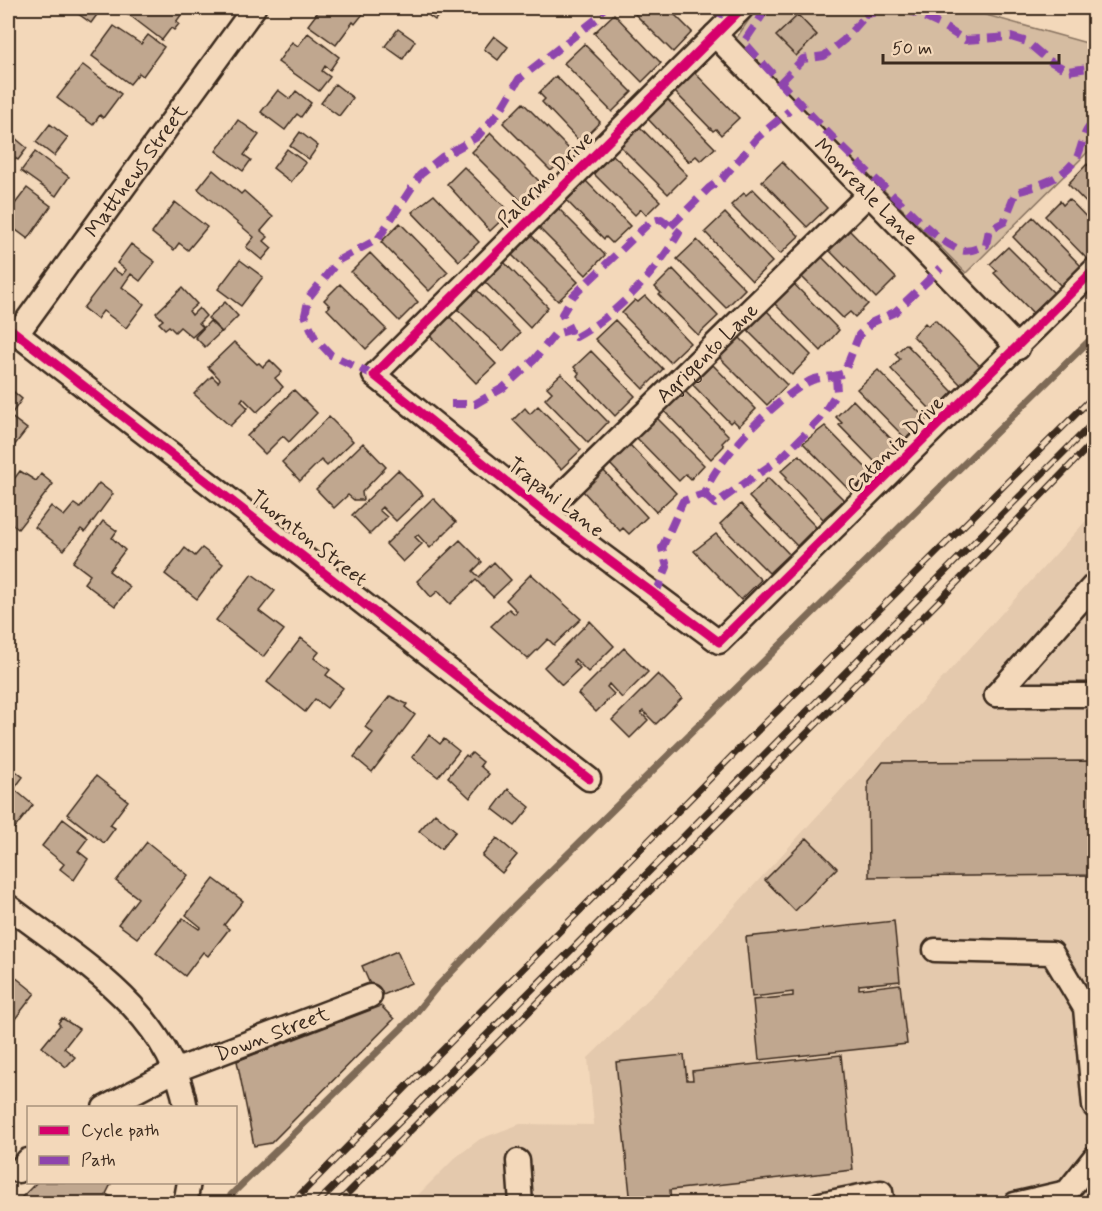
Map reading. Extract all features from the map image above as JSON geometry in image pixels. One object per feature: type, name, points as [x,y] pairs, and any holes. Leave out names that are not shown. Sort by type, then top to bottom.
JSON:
[{"type":"street","name":"Matthews Street","points":[[12,330],[254,8]]},
{"type":"street","name":"Palermo Drive","points":[[374,375],[742,8]]},
{"type":"street","name":"Monreale Lane","points":[[715,35],[1018,348]]},
{"type":"street","name":"Agrigento Lane","points":[[544,512],[869,194]]},
{"type":"street","name":"Catania Drive","points":[[719,642],[1095,270]]},
{"type":"street","name":"Thornton Street","points":[[12,330],[589,779]]},
{"type":"street","name":"Trapani Lane","points":[[374,375],[544,512],[719,642]]},
{"type":"street","points":[[1095,585],[996,695],[1095,695]]},
{"type":"street","points":[[8,906],[81,962],[143,1015],[161,1042],[186,1106]]},
{"type":"street","points":[[935,950],[1052,952],[1085,1008],[1095,1106]]},
{"type":"street","name":"Down Street","points":[[106,1106],[174,1071],[370,996]]},
{"type":"street","points":[[1015,1203],[1067,1192],[1095,1158]]},
{"type":"street","points":[[518,1161],[521,1203]]},
{"type":"street","points":[[185,1203],[189,1184]]},
{"type":"street","points":[[820,1203],[881,1192],[883,1203]]},
{"type":"shaded area","points":[[757,8],[961,8],[1094,45],[1094,146],[966,273],[735,40]]},
{"type":"shaded area","points":[[1094,512],[1094,1203],[409,1204],[455,1158],[480,1139],[520,1124],[594,1125],[588,1058],[665,983]]},
{"type":"building","points":[[70,8],[102,8],[91,23]]},
{"type":"building","points":[[133,8],[180,8],[184,11],[176,22],[179,24],[174,30],[171,28],[162,40],[128,14]]},
{"type":"building","points":[[321,8],[354,8],[363,14],[355,24],[353,22],[336,45],[308,25]]},
{"type":"building","points":[[418,8],[444,8],[435,20]]},
{"type":"building","points":[[633,8],[668,8],[692,32],[673,52],[633,12],[636,10]]},
{"type":"building","points":[[614,14],[661,63],[642,82],[594,33]]},
{"type":"building","points":[[798,15],[817,35],[796,56],[776,36]]},
{"type":"building","points":[[114,26],[141,44],[148,35],[164,47],[143,76],[139,73],[130,84],[92,56]]},
{"type":"building","points":[[398,29],[415,41],[403,59],[385,46]]},
{"type":"building","points":[[308,33],[339,57],[330,70],[325,66],[322,71],[330,77],[319,91],[278,62],[292,42],[298,46]]},
{"type":"building","points":[[494,36],[508,47],[498,60],[484,49]]},
{"type":"building","points":[[584,44],[632,92],[612,112],[564,63]]},
{"type":"building","points":[[83,65],[121,94],[103,118],[100,115],[93,125],[57,98]]},
{"type":"building","points":[[694,72],[739,118],[721,135],[716,129],[713,131],[674,91]]},
{"type":"building","points":[[556,76],[600,122],[580,142],[542,102],[545,99],[539,93]]},
{"type":"building","points":[[335,84],[353,98],[339,116],[321,103]]},
{"type":"building","points":[[278,90],[290,99],[296,91],[311,103],[301,117],[297,114],[285,130],[261,112]]},
{"type":"building","points":[[667,99],[715,148],[701,161],[696,156],[689,162],[647,118]]},
{"type":"building","points":[[523,103],[571,151],[551,171],[503,123]]},
{"type":"building","points":[[238,120],[259,135],[244,155],[251,160],[243,171],[216,151]]},
{"type":"building","points":[[50,124],[68,138],[54,156],[36,142]]},
{"type":"building","points":[[639,126],[687,175],[668,194],[619,145]]},
{"type":"building","points":[[8,132],[27,148],[18,160],[8,154]]},
{"type":"building","points":[[300,132],[318,146],[309,159],[290,146]]},
{"type":"building","points":[[491,133],[540,182],[521,201],[472,152]]},
{"type":"building","points":[[287,149],[306,163],[291,182],[273,168]]},
{"type":"building","points":[[35,152],[69,177],[56,196],[21,171]]},
{"type":"building","points":[[611,153],[660,201],[646,215],[641,209],[635,215],[592,172]]},
{"type":"building","points":[[782,162],[827,208],[807,227],[762,181]]},
{"type":"building","points":[[1087,164],[1094,171],[1094,211],[1068,184]]},
{"type":"building","points":[[464,167],[510,212],[490,231],[447,184]]},
{"type":"building","points":[[213,170],[241,194],[244,191],[273,217],[261,231],[268,237],[264,241],[272,248],[262,260],[246,247],[254,237],[198,189]]},
{"type":"building","points":[[585,180],[630,226],[612,243],[606,237],[604,239],[565,199]]},
{"type":"building","points":[[27,188],[51,206],[28,239],[8,224],[8,213]]},
{"type":"building","points":[[753,189],[799,236],[780,254],[731,205],[744,193],[746,195]]},
{"type":"building","points":[[434,195],[479,242],[459,261],[412,212]]},
{"type":"building","points":[[1069,199],[1094,225],[1094,253],[1088,260],[1045,216],[1060,201],[1063,205]]},
{"type":"building","points":[[175,202],[207,227],[188,250],[179,243],[174,250],[152,233]]},
{"type":"building","points":[[557,207],[605,255],[586,275],[537,226]]},
{"type":"building","points":[[725,213],[772,262],[752,281],[705,232]]},
{"type":"building","points":[[1033,217],[1081,266],[1061,286],[1013,237]]},
{"type":"building","points":[[400,223],[448,272],[429,291],[381,242]]},
{"type":"building","points":[[848,229],[896,278],[876,298],[828,249]]},
{"type":"building","points":[[530,234],[578,282],[558,301],[510,253]]},
{"type":"building","points":[[697,240],[745,289],[726,308],[677,259]]},
{"type":"building","points":[[131,244],[155,262],[140,281],[131,274],[122,287],[144,304],[126,328],[103,311],[97,319],[83,308],[113,269],[122,275],[126,270],[117,263]]},
{"type":"building","points":[[1008,247],[1054,293],[1033,313],[994,273],[997,271],[990,264]]},
{"type":"building","points":[[370,253],[418,302],[399,321],[351,272]]},
{"type":"building","points":[[821,256],[868,304],[855,317],[850,312],[843,318],[801,276]]},
{"type":"building","points":[[240,260],[263,277],[241,306],[218,289]]},
{"type":"building","points":[[502,260],[548,307],[530,328],[482,279]]},
{"type":"building","points":[[673,269],[718,316],[698,335],[659,295],[661,293],[655,287]]},
{"type":"building","points":[[793,283],[839,330],[821,351],[773,302]]},
{"type":"building","points":[[340,284],[386,329],[366,349],[327,309],[330,306],[324,300]]},
{"type":"building","points":[[474,287],[520,333],[503,351],[455,307]]},
{"type":"building","points":[[182,288],[197,304],[189,311],[192,315],[199,308],[206,316],[199,323],[203,327],[192,337],[180,327],[175,332],[169,326],[165,329],[159,323],[163,320],[156,313]]},
{"type":"building","points":[[645,296],[690,343],[670,362],[622,313],[635,300],[638,302]]},
{"type":"building","points":[[225,302],[238,316],[222,332],[208,318]]},
{"type":"building","points":[[765,309],[811,355],[792,375],[746,329]]},
{"type":"building","points":[[448,315],[496,364],[476,383],[428,334]]},
{"type":"building","points":[[615,320],[663,369],[643,389],[595,339]]},
{"type":"building","points":[[935,320],[980,366],[961,385],[913,336],[925,323],[928,326]]},
{"type":"building","points":[[210,321],[221,332],[205,347],[195,337]]},
{"type":"building","points":[[738,336],[787,385],[767,405],[718,356]]},
{"type":"building","points":[[234,342],[263,367],[270,360],[282,372],[275,378],[283,387],[257,412],[243,398],[241,401],[248,408],[230,426],[194,394],[212,376],[218,382],[220,379],[208,367]]},
{"type":"building","points":[[906,344],[953,392],[933,412],[891,369],[900,359],[895,354]]},
{"type":"building","points":[[591,351],[635,396],[615,416],[577,376],[579,373],[574,367]]},
{"type":"building","points":[[711,363],[756,409],[739,426],[733,420],[730,423],[691,383]]},
{"type":"building","points":[[878,370],[926,419],[906,439],[857,389]]},
{"type":"building","points":[[561,374],[608,422],[588,443],[545,399],[552,392],[547,387]]},
{"type":"building","points":[[8,387],[22,399],[10,416],[27,429],[10,451],[8,449]]},
{"type":"building","points":[[294,390],[317,413],[289,442],[283,436],[265,454],[247,436]]},
{"type":"building","points":[[684,390],[729,436],[722,443],[724,446],[711,459],[663,410]]},
{"type":"building","points":[[853,400],[898,446],[878,465],[839,425],[842,423],[836,417]]},
{"type":"building","points":[[538,406],[581,450],[561,469],[513,420],[525,408],[530,414]]},
{"type":"building","points":[[329,417],[353,441],[327,466],[321,460],[300,481],[282,462]]},
{"type":"building","points":[[656,417],[704,465],[691,479],[686,474],[679,481],[636,437]]},
{"type":"building","points":[[825,426],[871,473],[851,492],[803,443]]},
{"type":"building","points":[[363,443],[386,467],[362,492],[363,500],[354,500],[348,495],[334,508],[316,489]]},
{"type":"building","points":[[629,444],[676,493],[656,512],[609,463]]},
{"type":"building","points":[[799,455],[844,500],[823,519],[785,479],[787,477],[781,471]]},
{"type":"building","points":[[398,470],[423,495],[396,521],[382,507],[379,510],[387,517],[370,534],[352,515]]},
{"type":"building","points":[[603,470],[647,517],[629,534],[623,528],[620,531],[582,490]]},
{"type":"building","points":[[20,471],[36,481],[41,474],[53,484],[18,529],[8,521],[8,487]]},
{"type":"building","points":[[768,478],[816,527],[797,546],[749,497]]},
{"type":"building","points":[[99,483],[113,494],[85,532],[81,529],[64,550],[35,527],[51,506],[64,516],[74,504],[80,508]]},
{"type":"building","points":[[433,498],[456,522],[430,548],[418,535],[415,537],[422,544],[403,562],[386,544]]},
{"type":"building","points":[[741,504],[789,554],[769,573],[720,524]]},
{"type":"building","points":[[103,521],[117,531],[112,538],[125,550],[109,571],[130,587],[115,606],[84,583],[90,575],[73,562]]},
{"type":"building","points":[[716,534],[761,580],[741,600],[694,551]]},
{"type":"building","points":[[460,540],[482,562],[473,571],[479,577],[494,562],[511,580],[493,597],[476,580],[450,604],[438,591],[431,597],[417,581]]},
{"type":"building","points":[[185,548],[195,556],[202,548],[223,564],[197,599],[165,574]]},
{"type":"building","points":[[252,574],[275,591],[259,611],[284,630],[263,657],[216,620]]},
{"type":"building","points":[[531,574],[581,619],[554,645],[548,639],[528,659],[491,626],[509,609],[515,614],[517,611],[506,600]]},
{"type":"building","points":[[590,621],[614,646],[588,672],[575,659],[573,661],[580,668],[562,685],[544,667]]},
{"type":"building","points":[[301,638],[319,652],[314,658],[330,670],[326,675],[343,688],[327,708],[315,699],[305,712],[267,682]]},
{"type":"building","points":[[624,648],[648,672],[622,698],[609,684],[607,687],[614,694],[596,712],[578,694]]},
{"type":"building","points":[[658,674],[682,698],[656,724],[643,711],[641,713],[648,720],[630,738],[612,720]]},
{"type":"building","points":[[390,696],[407,704],[405,707],[415,715],[372,772],[354,757],[373,733],[365,727]]},
{"type":"building","points":[[429,735],[440,744],[444,739],[459,751],[438,777],[412,757]]},
{"type":"building","points":[[472,753],[483,762],[480,766],[489,774],[470,798],[448,777],[466,755],[468,757]]},
{"type":"building","points":[[1094,761],[1094,875],[869,877],[868,781],[883,762]]},
{"type":"building","points":[[8,765],[23,777],[14,789],[33,805],[14,829],[8,825]]},
{"type":"building","points":[[96,776],[128,801],[110,825],[115,828],[104,843],[67,814]]},
{"type":"building","points":[[508,789],[530,807],[515,826],[493,809]]},
{"type":"building","points":[[435,813],[456,831],[441,849],[419,831]]},
{"type":"building","points":[[63,819],[88,838],[78,851],[88,859],[74,880],[60,869],[64,864],[42,846]]},
{"type":"building","points":[[497,838],[517,855],[502,873],[482,856]]},
{"type":"building","points":[[807,838],[837,868],[795,911],[765,880]]},
{"type":"building","points":[[147,842],[188,875],[137,938],[118,924],[138,898],[116,881]]},
{"type":"building","points":[[214,879],[243,901],[224,925],[229,929],[208,956],[203,952],[185,976],[156,953],[183,918],[199,929],[201,927],[186,915]]},
{"type":"building","points":[[894,921],[900,981],[859,985],[859,989],[900,984],[907,1044],[759,1060],[753,1000],[793,996],[793,992],[752,997],[746,937]]},
{"type":"building","points":[[397,951],[411,983],[376,998],[362,966]]},
{"type":"building","points":[[8,973],[35,993],[8,1028]]},
{"type":"building","points":[[381,1006],[394,1019],[271,1143],[254,1146],[237,1061]]},
{"type":"building","points":[[62,1018],[79,1029],[64,1048],[75,1057],[66,1067],[42,1047],[60,1025],[58,1023]]},
{"type":"building","points":[[684,1055],[687,1080],[693,1080],[692,1071],[841,1055],[853,1170],[670,1190],[671,1204],[631,1204],[616,1062]]},
{"type":"building","points":[[35,1184],[111,1184],[106,1194],[123,1204],[15,1204]]},
{"type":"waterway","points":[[231,1195],[409,1021],[436,988],[507,914],[1094,336]]},
{"type":"railway","points":[[291,1204],[737,751],[1094,396]]},
{"type":"railway","points":[[316,1204],[512,1010],[1094,422]]},
{"type":"railway","points":[[337,1204],[938,602],[1094,441]]},
{"type":"marked path","points":[[374,375],[331,355],[315,338],[305,315],[309,297],[339,260],[378,239],[420,175],[442,157],[477,137],[500,111],[519,79],[599,17],[603,8]]},
{"type":"marked path","points":[[711,8],[731,19]]},
{"type":"marked path","points":[[767,8],[744,42],[858,163],[933,233],[960,250],[971,250],[986,245],[989,230],[1004,222],[1016,192],[1052,180],[1067,169],[1074,162],[1087,130],[1094,123]]},
{"type":"marked path","points":[[864,8],[867,14],[896,8]]},
{"type":"marked path","points":[[904,8],[939,24],[965,40],[1011,37],[1027,42],[1048,60],[1068,71],[1094,67]]},
{"type":"marked path","points":[[780,83],[803,59],[824,56],[844,40],[867,14]]},
{"type":"marked path","points":[[671,226],[709,188],[722,179],[757,138],[789,111]]},
{"type":"marked path","points":[[451,404],[475,404],[503,388],[534,360],[555,334],[570,330],[562,314],[573,296],[650,222],[661,219],[679,233],[647,278],[621,304],[576,337],[570,330]]},
{"type":"marked path","points":[[655,595],[667,567],[662,548],[683,501],[704,494],[711,479],[734,448],[763,416],[794,391],[812,380],[844,373],[859,335],[873,322],[895,312],[941,268]]},
{"type":"marked path","points":[[704,494],[715,504],[781,458],[820,419],[837,392],[836,377]]},
{"type":"cycle path","points":[[742,8],[374,375],[544,512],[719,642],[1094,270]]},
{"type":"cycle path","points":[[8,327],[589,779]]}]
